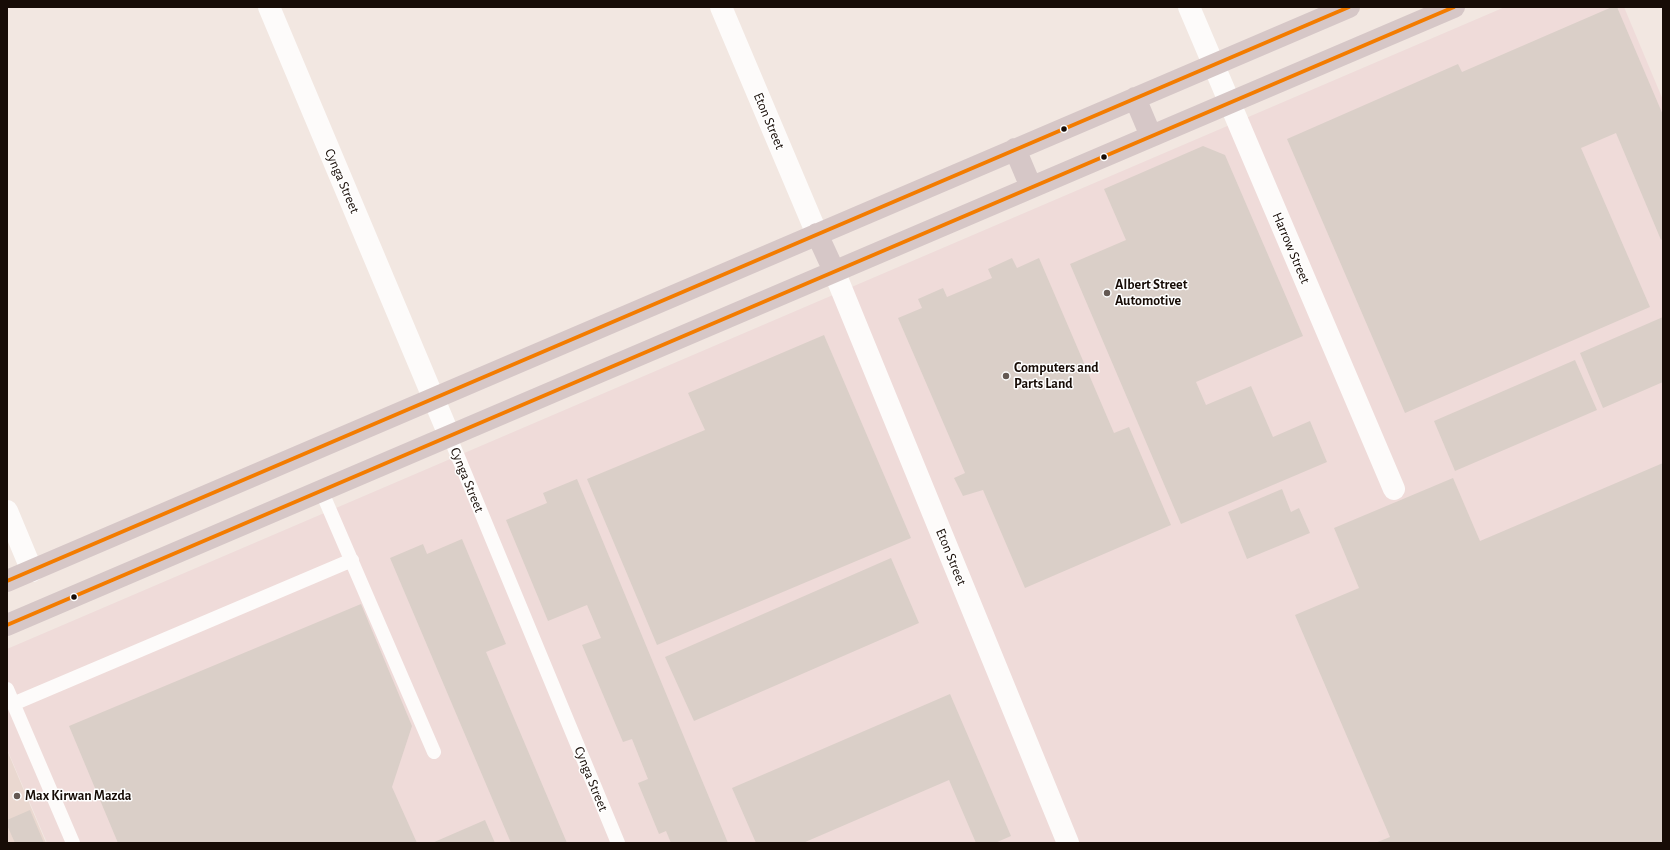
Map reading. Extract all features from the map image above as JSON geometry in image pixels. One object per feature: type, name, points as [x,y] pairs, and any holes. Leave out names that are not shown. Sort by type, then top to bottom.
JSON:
[{"type":"highway","points":[[7,581],[1349,7]]},
{"type":"highway","points":[[7,625],[1454,7]]},
{"type":"highway","points":[[1135,98],[1151,136]]},
{"type":"highway","points":[[1015,149],[1030,188]]},
{"type":"highway","points":[[816,234],[834,271]]},
{"type":"street","name":"Cynga Street","points":[[270,7],[449,435]]},
{"type":"street","name":"Eton Street","points":[[721,7],[816,234]]},
{"type":"street","name":"Harrow Street","points":[[1189,7],[1394,489]]},
{"type":"street","name":"Eton Street","points":[[834,271],[1068,843]]},
{"type":"street","points":[[7,511],[32,571]]},
{"type":"lane","name":"Cynga Street","points":[[449,435],[618,843]]},
{"type":"lane","points":[[321,490],[434,752]]},
{"type":"lane","points":[[13,704],[352,560]]},
{"type":"lane","points":[[7,690],[73,843]]},
{"type":"shaded area","points":[[1505,7],[1624,7],[1663,100],[1663,843],[47,843],[7,749],[7,649]]},
{"type":"shaded area","name":"Max Kirwan Mazda","points":[[7,750],[46,843],[7,843]]},
{"type":"building","points":[[1612,7],[1617,7],[1663,115],[1663,239],[1661,240],[1616,133],[1581,148],[1650,307],[1405,413],[1287,139],[1458,64],[1462,72]]},
{"type":"building","points":[[1203,146],[1225,155],[1303,336],[1196,382],[1206,405],[1251,386],[1273,437],[1310,421],[1327,462],[1181,524],[1070,264],[1126,240],[1104,189]]},
{"type":"building","name":"Computers and Parts Land","points":[[1012,258],[1017,268],[1039,258],[1114,433],[1129,427],[1171,525],[1025,588],[983,490],[963,496],[954,478],[965,473],[898,318],[922,308],[918,299],[943,288],[947,297],[992,278],[988,269]]},
{"type":"building","points":[[1663,317],[1663,382],[1603,408],[1580,353]]},
{"type":"building","points":[[824,335],[911,538],[657,645],[587,479],[705,430],[688,393]]},
{"type":"building","points":[[1575,360],[1597,410],[1455,471],[1434,421]]},
{"type":"building","points":[[1663,463],[1663,843],[1375,843],[1390,837],[1295,615],[1359,588],[1334,528],[1453,478],[1480,541]]},
{"type":"building","points":[[577,479],[728,843],[671,843],[666,831],[659,834],[638,783],[648,779],[632,739],[623,742],[582,645],[601,638],[587,605],[548,621],[506,520],[547,503],[543,493]]},
{"type":"building","points":[[1282,489],[1291,512],[1299,508],[1310,533],[1247,559],[1228,512]]},
{"type":"building","points":[[462,539],[506,644],[486,652],[567,843],[511,843],[390,558],[423,544],[427,554]]},
{"type":"building","points":[[891,558],[919,623],[694,721],[665,657]]},
{"type":"building","points":[[361,604],[412,726],[392,787],[417,843],[118,843],[69,726]]},
{"type":"building","points":[[950,694],[1011,836],[995,843],[976,843],[949,780],[803,843],[756,843],[732,788]]},
{"type":"building","points":[[30,810],[44,843],[15,843],[7,825],[7,820]]},
{"type":"building","points":[[485,820],[495,843],[432,843]]},
{"type":"transit line","points":[[7,581],[1349,7]]},
{"type":"transit line","points":[[7,625],[1454,7]]},
{"type":"place","name":"Albert Street Automotive","points":[[1107,293]]},
{"type":"place","name":"Computers and Parts Land","points":[[1006,376]]},
{"type":"place","name":"Max Kirwan Mazda","points":[[17,796]]}]
